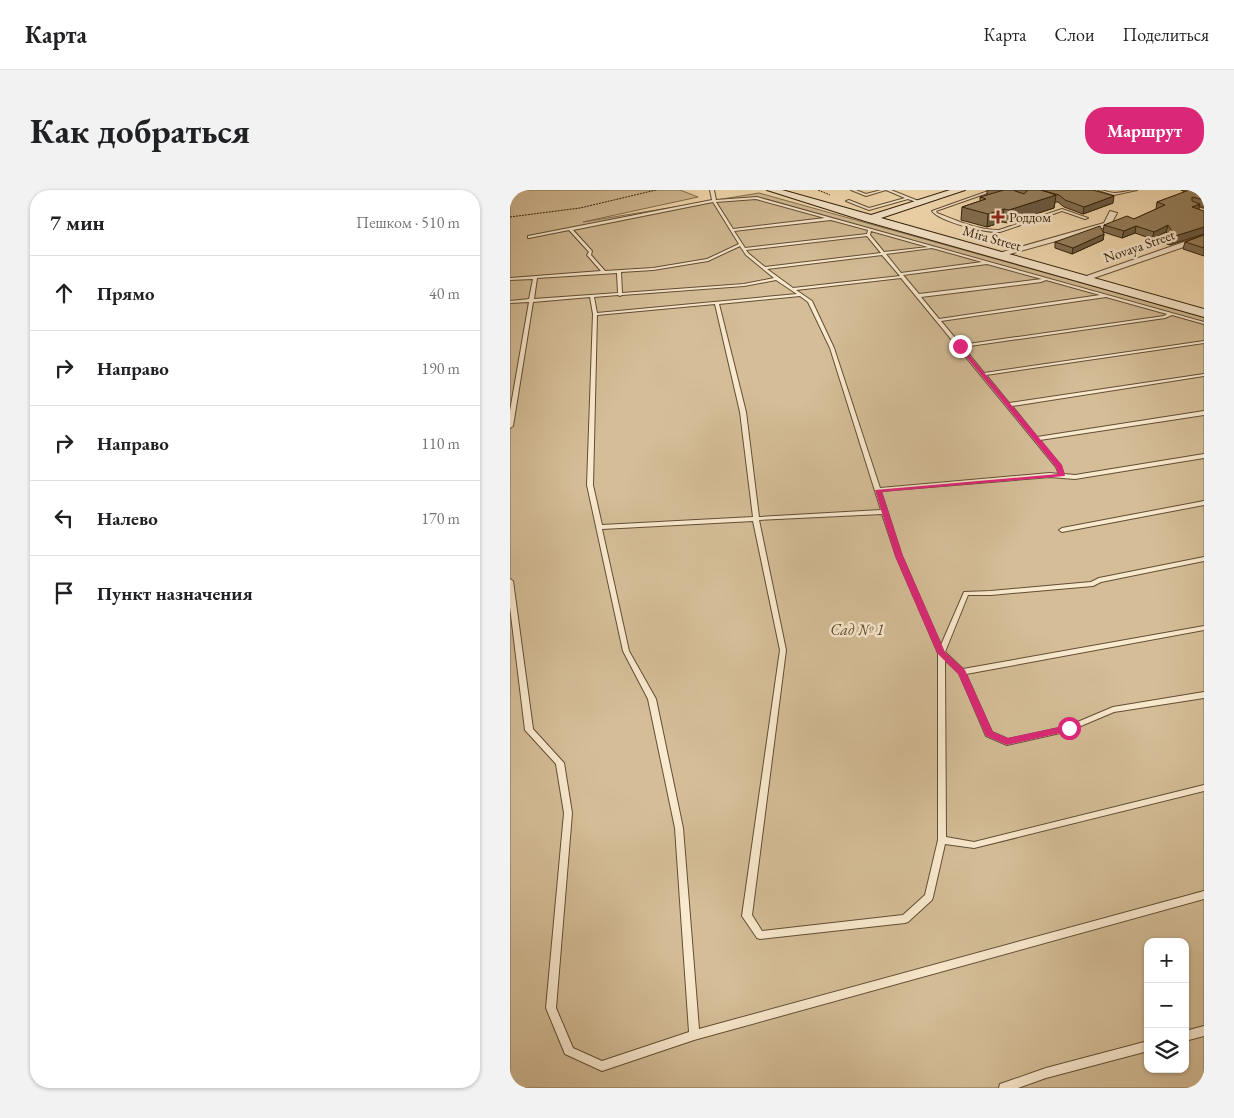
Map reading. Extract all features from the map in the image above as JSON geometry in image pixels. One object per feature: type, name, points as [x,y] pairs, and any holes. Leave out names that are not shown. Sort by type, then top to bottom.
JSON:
[{"type":"main road","name":"Mira Street","points":[[772,190],[868,219],[1204,313]]},
{"type":"main road","points":[[868,219],[953,191]]},
{"type":"street","name":"Novaya Street","points":[[996,255],[1093,230],[1107,224],[1113,213]]},
{"type":"street","name":"Novaya Street","points":[[1082,279],[1204,237]]},
{"type":"lane","points":[[712,190],[714,201],[734,230],[742,247],[776,279],[810,301],[832,348],[899,556],[941,653],[962,672],[989,734],[1007,742],[1069,728],[1113,710],[1204,695]]},
{"type":"lane","points":[[854,190],[866,195],[887,190],[920,202]]},
{"type":"lane","points":[[872,190],[877,192]]},
{"type":"lane","points":[[994,190],[934,211],[936,214],[978,230],[989,232],[999,231],[1062,210]]},
{"type":"lane","points":[[1100,190],[1114,194],[1135,190]]},
{"type":"lane","points":[[529,237],[714,201],[756,198],[831,219],[869,233],[932,248],[1204,323]]},
{"type":"lane","points":[[848,202],[869,209],[908,198]]},
{"type":"lane","points":[[1056,205],[1062,210],[1086,218]]},
{"type":"lane","points":[[1193,206],[1204,210]]},
{"type":"lane","points":[[734,230],[831,219]]},
{"type":"lane","points":[[571,230],[591,252],[589,255],[604,272]]},
{"type":"lane","points":[[510,279],[620,272],[708,260],[742,247],[869,233]]},
{"type":"lane","points":[[869,233],[900,276],[1010,405],[1059,467],[1062,476]]},
{"type":"lane","points":[[764,268],[932,248]]},
{"type":"lane","points":[[793,289],[987,263]]},
{"type":"lane","points":[[620,272],[620,295]]},
{"type":"lane","points":[[510,426],[534,278]]},
{"type":"lane","points":[[510,302],[744,285],[776,279]]},
{"type":"lane","points":[[917,296],[1045,279]]},
{"type":"lane","points":[[594,314],[802,295]]},
{"type":"lane","points":[[938,320],[1106,296]]},
{"type":"lane","points":[[592,297],[594,314],[590,485],[626,651],[652,699],[679,828],[694,1035]]},
{"type":"lane","points":[[717,304],[743,412],[756,519],[783,650],[747,916],[760,935],[905,920],[929,898],[942,840],[941,653],[966,593],[1093,584],[1099,580],[1204,559]]},
{"type":"lane","points":[[960,346],[1171,314]]},
{"type":"lane","points":[[984,374],[1204,342]]},
{"type":"lane","points":[[1010,405],[1204,375]]},
{"type":"lane","points":[[1036,440],[1204,413]]},
{"type":"lane","points":[[878,490],[1050,475],[1075,477],[1204,456]]},
{"type":"lane","points":[[1062,530],[1204,503]]},
{"type":"lane","points":[[600,527],[884,512]]},
{"type":"lane","points":[[510,581],[528,730],[560,763],[568,814],[551,1008],[568,1051],[602,1066],[694,1035],[1204,895]]},
{"type":"lane","points":[[962,672],[1204,628]]},
{"type":"lane","points":[[942,840],[974,845],[1204,788]]},
{"type":"lane","points":[[1189,1035],[1204,1031]]},
{"type":"lane","points":[[1004,1088],[1046,1073],[1144,1047]]},
{"type":"path","points":[[510,217],[580,208],[656,190]]},
{"type":"green space","name":"Сад № 1","points":[[510,190],[680,190],[698,197],[583,222],[759,193],[1204,317],[1204,1088],[510,1088]]},
{"type":"building","points":[[1004,190],[1014,190],[1024,194],[1028,190],[1041,190],[1056,195],[1009,210],[1004,209],[988,214],[962,207],[986,199],[980,197]]},
{"type":"building","points":[[1041,190],[1093,190],[1114,196],[1084,207],[1065,200],[1059,195]]},
{"type":"building","points":[[1189,190],[1204,190],[1204,200],[1192,197],[1192,201],[1200,204],[1192,207],[1204,211],[1204,227],[1172,237],[1165,235],[1172,231],[1168,225],[1154,232],[1136,226],[1124,231],[1104,225],[1127,216],[1134,219],[1165,205],[1157,202]]},
{"type":"building","points":[[1100,226],[1104,234],[1073,248],[1055,242]]},
{"type":"building","points":[[1204,235],[1204,248],[1185,242]]},
{"type":"place","name":"Роддом","points":[[998,217]]},
{"type":"route","points":[[960,346],[1059,467],[1062,476],[1050,475],[878,490],[884,512],[899,556],[941,653],[962,672],[989,734],[1007,742],[1069,728]]}]
